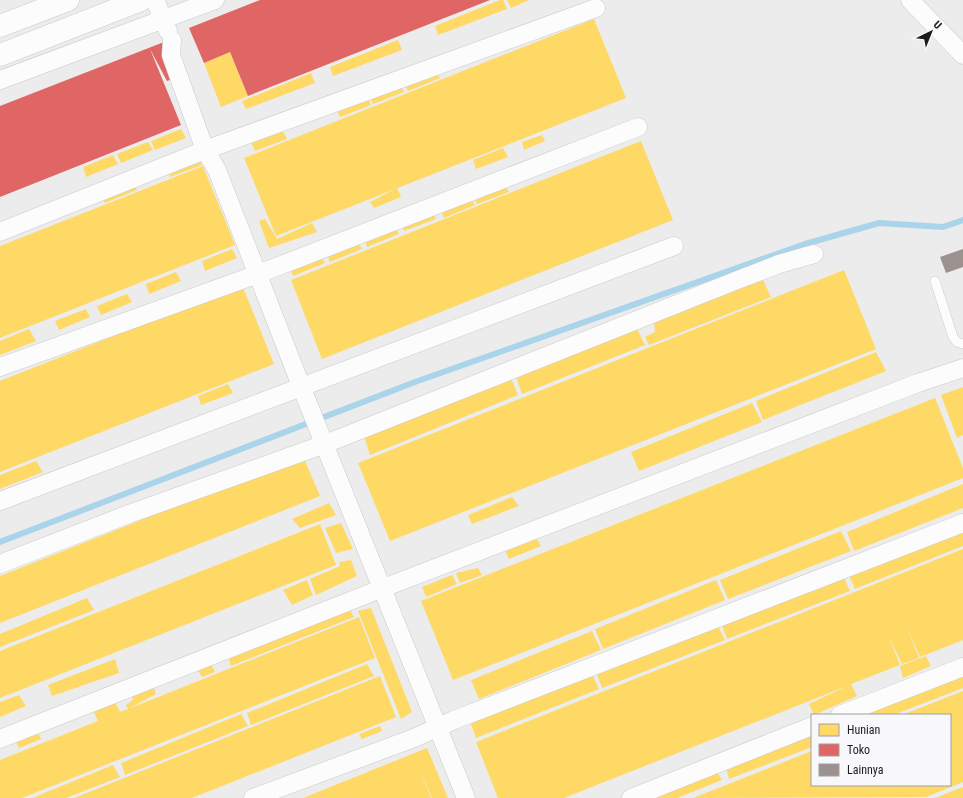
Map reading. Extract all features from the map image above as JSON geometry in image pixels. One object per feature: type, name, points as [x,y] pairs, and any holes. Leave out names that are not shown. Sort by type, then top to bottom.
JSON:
[{"type":"main road","points":[[0,26],[68,0]]},
{"type":"main road","points":[[0,55],[141,0]]},
{"type":"street","points":[[155,0],[172,40],[171,55],[211,148],[217,170],[303,391],[466,798]]},
{"type":"street","points":[[0,80],[215,0]]},
{"type":"street","points":[[919,2],[963,55]]},
{"type":"street","points":[[0,232],[211,148],[596,8]]},
{"type":"street","points":[[0,366],[258,274],[638,127]]},
{"type":"street","points":[[0,501],[303,391],[674,246]]},
{"type":"street","points":[[0,564],[747,276],[814,254]]},
{"type":"street","points":[[0,739],[383,588],[918,383],[963,368]]},
{"type":"street","points":[[253,798],[963,523]]},
{"type":"street","points":[[843,714],[963,668]]},
{"type":"street","points":[[631,798],[811,726]]},
{"type":"lane","points":[[935,281],[954,337],[957,342],[963,344]]},
{"type":"building: Hunian","points":[[503,0],[507,9],[438,35],[435,26]]},
{"type":"building: Hunian","points":[[507,0],[529,0],[511,8]]},
{"type":"building: Hunian","points":[[594,19],[626,98],[276,236],[244,158]]},
{"type":"building: Hunian","points":[[398,40],[402,50],[333,76],[330,67]]},
{"type":"building: Hunian","points":[[230,52],[248,96],[221,107],[204,63]]},
{"type":"building: Hunian","points":[[435,70],[440,78],[408,91],[404,82]]},
{"type":"building: Hunian","points":[[311,73],[315,83],[246,109],[242,101]]},
{"type":"building: Hunian","points":[[400,83],[404,92],[373,104],[369,95]]},
{"type":"building: Hunian","points":[[367,96],[371,105],[340,117],[336,108]]},
{"type":"building: Hunian","points":[[181,129],[186,138],[155,150],[151,141]]},
{"type":"building: Hunian","points":[[282,130],[287,139],[255,151],[251,142]]},
{"type":"building: Hunian","points":[[542,135],[545,141],[524,150],[522,142]]},
{"type":"building: Hunian","points":[[641,141],[673,220],[322,359],[291,280]]},
{"type":"building: Hunian","points":[[148,142],[153,150],[121,163],[117,154]]},
{"type":"building: Hunian","points":[[503,148],[508,157],[476,169],[473,160]]},
{"type":"building: Hunian","points":[[113,155],[118,164],[86,177],[83,167]]},
{"type":"building: Hunian","points":[[197,156],[202,165],[170,177],[167,168]]},
{"type":"building: Hunian","points":[[203,166],[235,245],[0,338],[0,246]]},
{"type":"building: Hunian","points":[[132,182],[137,190],[105,203],[101,194]]},
{"type":"building: Hunian","points":[[504,183],[509,192],[477,204],[473,195]]},
{"type":"building: Hunian","points":[[397,188],[401,197],[374,208],[370,202]]},
{"type":"building: Hunian","points":[[470,197],[475,205],[444,218],[440,209]]},
{"type":"building: Hunian","points":[[431,210],[436,219],[404,231],[401,222]]},
{"type":"building: Hunian","points":[[265,219],[277,239],[312,223],[317,232],[269,248],[259,221]]},
{"type":"building: Hunian","points":[[394,225],[399,234],[367,247],[364,238]]},
{"type":"building: Hunian","points":[[357,240],[362,249],[330,262],[326,252]]},
{"type":"building: Hunian","points":[[232,249],[237,258],[205,271],[202,261]]},
{"type":"building: Hunian","points":[[320,254],[325,263],[293,276],[289,266]]},
{"type":"building: Hunian","points":[[844,270],[876,349],[390,541],[358,463]]},
{"type":"building: Hunian","points":[[176,272],[181,281],[149,294],[146,284]]},
{"type":"building: Hunian","points":[[763,280],[771,297],[649,345],[645,337],[655,332],[654,322]]},
{"type":"building: Hunian","points":[[242,285],[274,364],[0,472],[0,381]]},
{"type":"building: Hunian","points":[[127,294],[132,302],[101,315],[97,306]]},
{"type":"building: Hunian","points":[[86,309],[90,317],[59,330],[55,321]]},
{"type":"building: Hunian","points":[[635,325],[645,345],[522,394],[515,374]]},
{"type":"building: Hunian","points":[[29,329],[36,341],[0,355],[0,341]]},
{"type":"building: Hunian","points":[[876,352],[886,371],[763,420],[756,401]]},
{"type":"building: Hunian","points":[[510,376],[518,395],[370,455],[364,436]]},
{"type":"building: Hunian","points":[[228,384],[233,393],[201,405],[198,396]]},
{"type":"building: Hunian","points":[[963,387],[963,435],[957,438],[941,395]]},
{"type":"building: Hunian","points":[[935,398],[963,468],[963,478],[453,680],[421,601]]},
{"type":"building: Hunian","points":[[752,403],[762,422],[639,471],[631,452]]},
{"type":"building: Hunian","points":[[303,456],[320,496],[0,623],[0,576]]},
{"type":"building: Hunian","points":[[36,461],[43,472],[0,489],[0,475]]},
{"type":"building: Hunian","points":[[963,484],[963,508],[854,551],[847,532]]},
{"type":"building: Hunian","points":[[512,497],[519,506],[472,524],[468,515]]},
{"type":"building: Hunian","points":[[329,503],[336,515],[300,528],[292,519]]},
{"type":"building: Hunian","points":[[341,523],[353,549],[336,553],[325,528]]},
{"type":"building: Hunian","points":[[320,524],[336,565],[0,698],[0,651]]},
{"type":"building: Hunian","points":[[963,529],[963,546],[855,589],[848,573]]},
{"type":"building: Hunian","points":[[841,531],[851,551],[728,599],[720,580]]},
{"type":"building: Hunian","points":[[536,538],[541,546],[509,559],[505,550]]},
{"type":"building: Hunian","points":[[963,549],[963,640],[920,657],[907,628],[919,658],[902,664],[888,635],[900,665],[851,684],[857,696],[816,714],[814,714],[809,704],[847,686],[564,798],[498,798],[476,742]]},
{"type":"building: Hunian","points":[[351,560],[357,576],[316,595],[310,579],[340,566],[339,562]]},
{"type":"building: Hunian","points":[[478,568],[482,575],[460,583],[456,573]]},
{"type":"building: Hunian","points":[[842,573],[850,591],[727,639],[720,620]]},
{"type":"building: Hunian","points":[[452,575],[457,584],[426,597],[422,587]]},
{"type":"building: Hunian","points":[[307,580],[313,595],[292,605],[283,590]]},
{"type":"building: Hunian","points":[[716,580],[725,600],[603,649],[595,629]]},
{"type":"building: Hunian","points":[[87,598],[94,610],[0,647],[0,634]]},
{"type":"building: Hunian","points":[[347,605],[354,617],[231,666],[227,654]]},
{"type":"building: Hunian","points":[[371,608],[412,712],[401,719],[358,611]]},
{"type":"building: Hunian","points":[[359,617],[375,658],[22,798],[0,798],[0,760],[98,721],[93,710],[114,700],[120,712]]},
{"type":"building: Hunian","points":[[715,620],[725,640],[602,688],[595,669]]},
{"type":"building: Hunian","points":[[592,631],[601,650],[479,699],[471,680]]},
{"type":"building: Hunian","points":[[926,656],[931,666],[903,678],[900,666]]},
{"type":"building: Hunian","points":[[115,659],[119,673],[52,696],[48,685]]},
{"type":"building: Hunian","points":[[210,661],[215,672],[202,677],[196,667]]},
{"type":"building: Hunian","points":[[367,664],[374,676],[251,725],[247,713]]},
{"type":"building: Hunian","points":[[590,670],[599,689],[476,738],[469,719]]},
{"type":"building: Hunian","points":[[963,673],[963,688],[896,714],[863,714]]},
{"type":"building: Hunian","points":[[380,676],[396,717],[192,798],[74,798]]},
{"type":"building: Hunian","points":[[152,683],[156,694],[128,709],[126,705],[133,700],[131,694]]},
{"type":"building: Hunian","points":[[963,691],[963,782],[926,797],[693,798],[811,751],[811,786],[951,786],[951,714],[905,714]]},
{"type":"building: Hunian","points":[[19,695],[26,706],[0,717],[0,702]]},
{"type":"building: Hunian","points":[[241,714],[248,726],[125,775],[121,763]]},
{"type":"building: Hunian","points":[[380,726],[382,731],[362,739],[359,734]]},
{"type":"building: Hunian","points":[[37,731],[41,739],[19,748],[15,739]]},
{"type":"building: Hunian","points":[[811,732],[811,747],[729,779],[726,767]]},
{"type":"building: Hunian","points":[[427,748],[448,798],[432,798],[419,769],[431,798],[303,798]]},
{"type":"building: Hunian","points":[[113,765],[120,777],[66,798],[32,798]]},
{"type":"building: Hunian","points":[[715,769],[722,780],[677,798],[643,798]]},
{"type":"building: Hunian","points":[[963,787],[963,798],[935,798]]},
{"type":"building: Toko","points":[[260,0],[490,0],[248,96],[230,52],[204,63],[189,28]]},
{"type":"building: Toko","points":[[164,42],[178,77],[167,81],[150,49],[181,125],[0,197],[0,106]]},
{"type":"building: Lainnya","points":[[963,249],[963,267],[946,273],[940,257]]},
{"type":"waterway","points":[[0,542],[415,382],[805,244],[879,223],[943,227],[963,220]]}]
